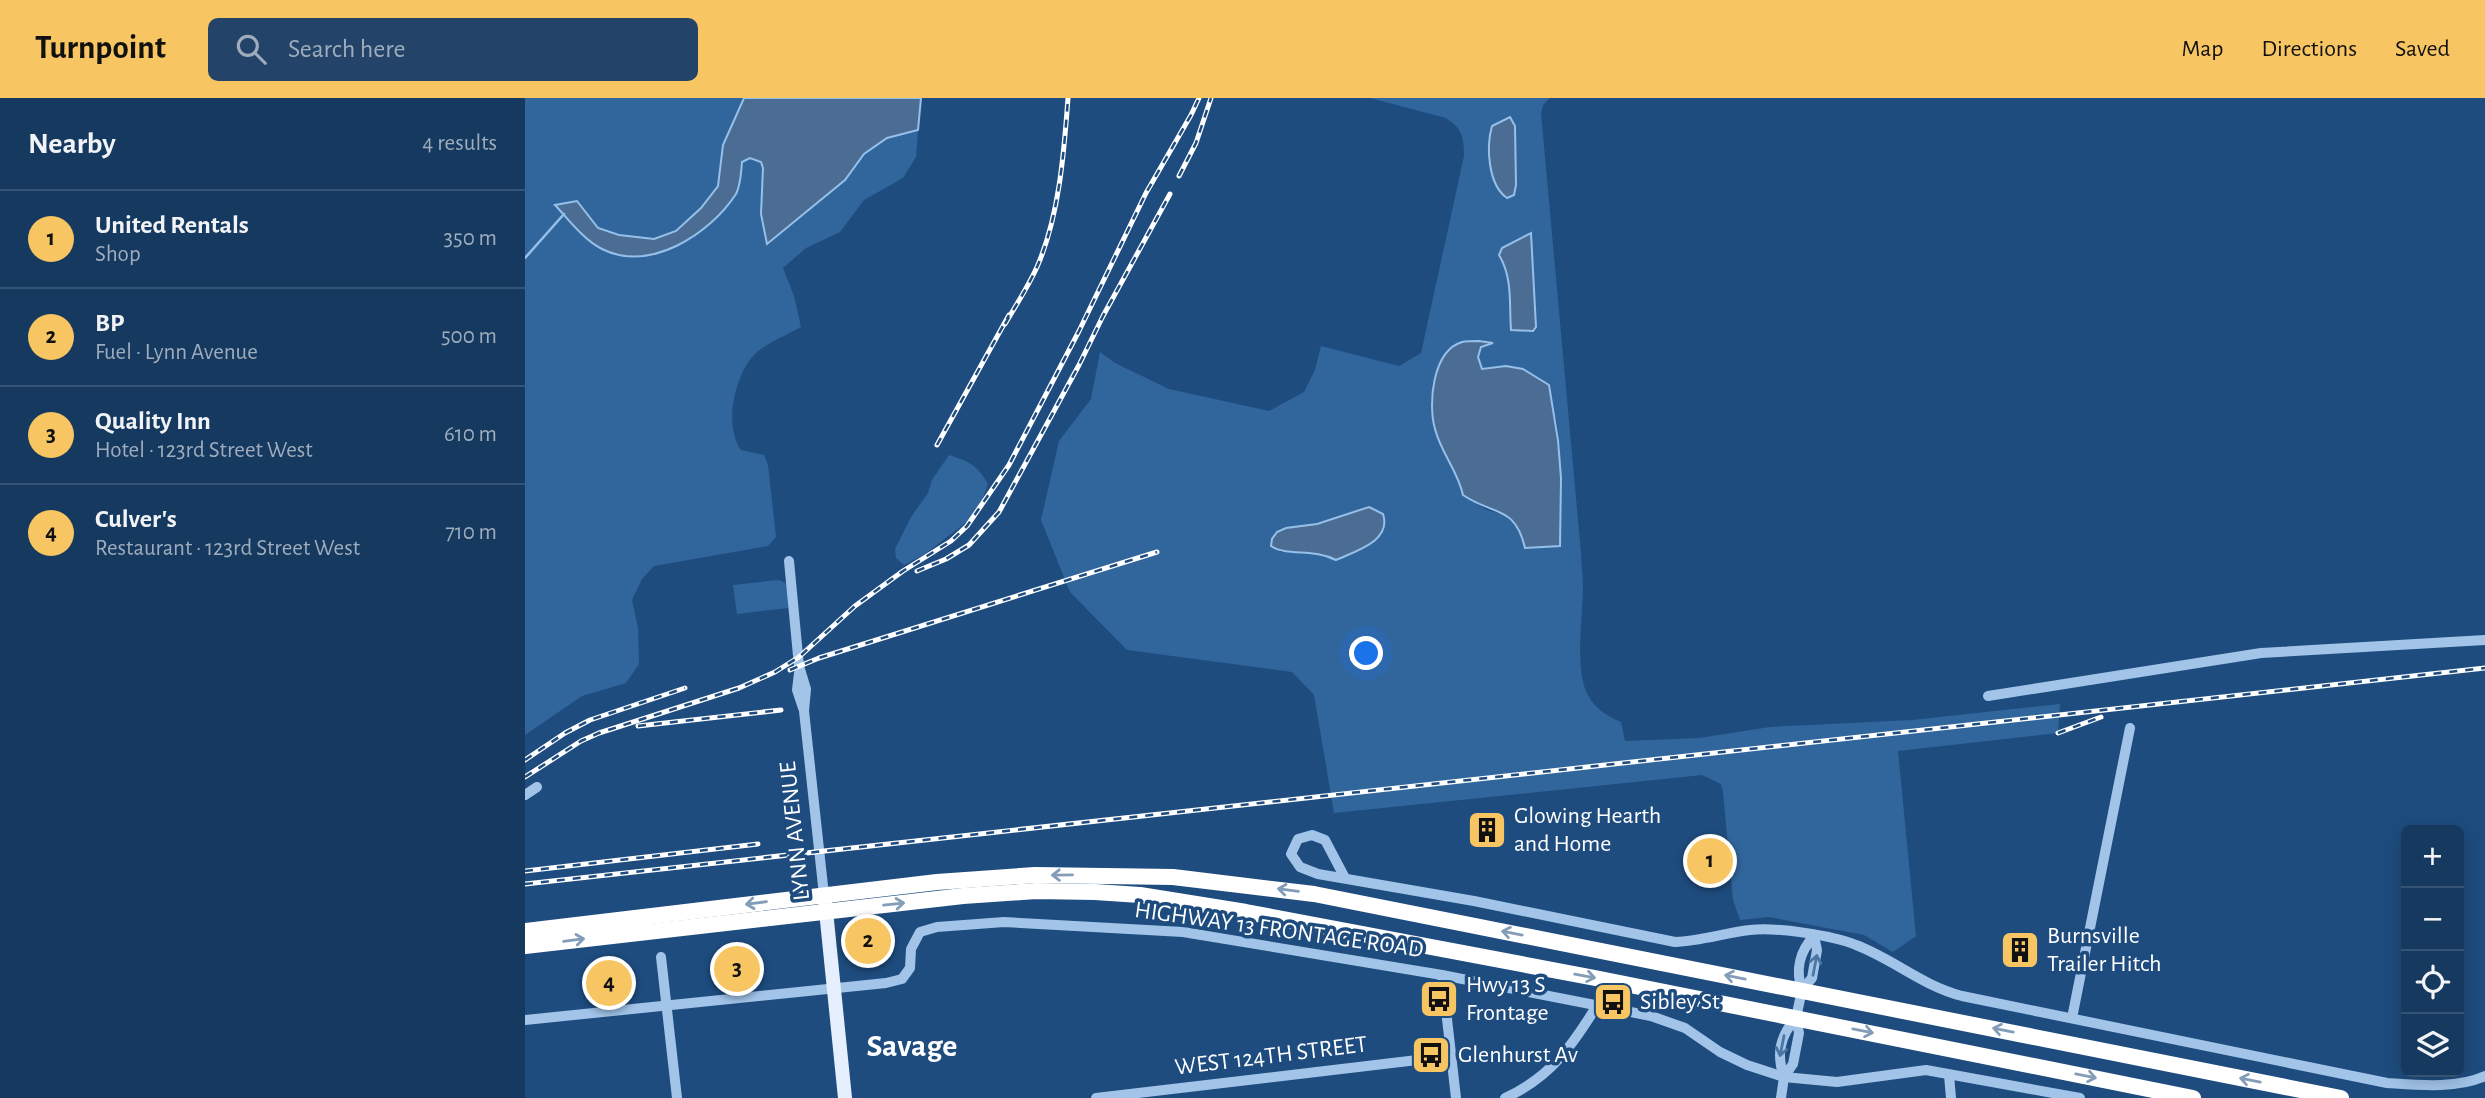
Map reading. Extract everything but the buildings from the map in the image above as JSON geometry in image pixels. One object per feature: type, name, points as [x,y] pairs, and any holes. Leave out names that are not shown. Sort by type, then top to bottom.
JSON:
[{"type":"highway","points":[[525,946],[825,903],[945,882],[1035,875],[1173,877],[1314,894],[2341,1098]]},
{"type":"highway","points":[[525,930],[825,903],[1037,891],[1095,891],[1140,895],[1246,912],[1796,1018],[2193,1098]]},
{"type":"main road","name":"LYNN AVENUE","points":[[825,903],[845,1098]]},
{"type":"street","name":"LYNN AVENUE","points":[[789,561],[800,670],[806,689],[804,711],[825,903]]},
{"type":"street","points":[[1988,696],[2261,653],[2485,640]]},
{"type":"street","points":[[2072,1018],[2130,728]]},
{"type":"street","points":[[525,794],[537,787]]},
{"type":"street","points":[[1345,878],[1325,840],[1312,835],[1298,839],[1291,854],[1300,867],[1345,878],[1675,942],[1770,929],[1853,943],[1940,990],[2387,1083],[2410,1085],[2466,1082],[2485,1076]]},
{"type":"street","name":"HIGHWAY 13 FRONTAGE ROAD","points":[[833,987],[902,979],[910,968],[911,950],[920,932],[937,927],[1004,922],[1183,932],[1441,975],[1651,1016],[1685,1028],[1720,1052],[1747,1065],[1784,1077],[1837,1082],[1926,1070],[2080,1098]]},
{"type":"street","points":[[1781,1098],[1784,1077],[1779,1062],[1785,1031],[1796,1018],[1802,990],[1798,977],[1803,947],[1814,936]]},
{"type":"street","points":[[661,957],[677,1098]]},
{"type":"street","points":[[1441,975],[1456,1098]]},
{"type":"street","points":[[525,1020],[833,987]]},
{"type":"street","points":[[1505,1098],[1547,1073],[1571,1047],[1598,1004]]},
{"type":"street","name":"WEST 124TH STREET","points":[[1096,1098],[1178,1093],[1451,1056]]},
{"type":"street","points":[[1949,1075],[1951,1098]]},
{"type":"shaded area","points":[[525,98],[744,98],[723,145],[718,186],[701,208],[676,231],[654,239],[619,235],[599,228],[628,256],[654,254],[683,243],[741,171],[742,162],[750,158],[761,162],[763,168],[761,214],[768,244],[845,180],[864,154],[887,138],[918,130],[916,157],[903,178],[864,200],[840,232],[806,248],[783,268],[794,296],[801,327],[757,352],[749,361],[738,385],[732,413],[736,439],[741,450],[764,455],[768,465],[776,537],[768,546],[654,566],[642,579],[632,600],[638,628],[639,664],[626,683],[582,696],[525,735]]},
{"type":"shaded area","points":[[744,98],[921,98],[918,130],[887,138],[864,154],[845,180],[767,244],[761,214],[763,168],[761,162],[750,158],[742,162],[738,190],[725,209],[695,235],[659,253],[620,255],[602,249],[583,235],[555,205],[577,201],[598,228],[619,235],[654,239],[676,231],[701,208],[718,186],[723,145]]},
{"type":"shaded area","points":[[1370,98],[1550,98],[1543,105],[1541,113],[1581,553],[1581,672],[1588,695],[1594,704],[1602,712],[1621,722],[1625,741],[1699,738],[1770,727],[1912,720],[2060,704],[2058,733],[1898,751],[1916,936],[1893,952],[1864,935],[1769,917],[1740,920],[1733,900],[1721,784],[1702,775],[1334,813],[1314,695],[1292,672],[1127,650],[1070,592],[1041,520],[1059,441],[1091,399],[1100,352],[1115,363],[1169,389],[1269,411],[1304,392],[1315,370],[1321,346],[1399,366],[1421,353],[1464,156],[1461,134],[1446,118]],"holes":[[[1515,139],[1516,185],[1494,183],[1490,148]],[[1530,233],[1536,327],[1533,331],[1511,330],[1509,275],[1512,242]],[[1461,342],[1481,347],[1478,356],[1482,369],[1506,366],[1551,406],[1560,452],[1559,546],[1522,534],[1509,517],[1480,506],[1461,483],[1441,447],[1433,421],[1432,394],[1440,375]],[[1369,507],[1347,555],[1337,560],[1323,554],[1280,552],[1286,528],[1317,524]]]},
{"type":"shaded area","points":[[1510,117],[1515,126],[1516,185],[1514,195],[1507,198],[1492,175],[1489,144],[1492,126]]},
{"type":"shaded area","points":[[1531,233],[1536,327],[1533,331],[1511,330],[1507,273],[1499,255],[1502,248]]},
{"type":"shaded area","points":[[1462,342],[1493,343],[1481,347],[1478,357],[1482,369],[1506,366],[1523,369],[1549,385],[1561,478],[1560,546],[1525,548],[1521,534],[1509,518],[1463,495],[1438,438],[1432,407],[1438,367],[1452,347]]},
{"type":"shaded area","points":[[949,455],[972,465],[988,484],[977,514],[925,554],[904,565],[896,558],[895,549],[911,517],[928,493],[932,480]]},
{"type":"shaded area","points":[[1369,507],[1383,514],[1382,531],[1370,544],[1336,560],[1271,546],[1277,532],[1286,528],[1317,524]]},
{"type":"shaded area","points":[[779,580],[787,584],[790,603],[788,608],[737,614],[733,585]]},
{"type":"waterway","points":[[525,258],[564,214]]},
{"type":"railway","points":[[1005,324],[1037,267],[1051,227],[1062,162],[1068,98]]},
{"type":"railway","points":[[525,777],[581,741],[599,733],[739,688],[775,672],[799,657],[855,606],[951,541],[967,526],[1009,465],[1079,331],[1146,193],[1199,98]]},
{"type":"railway","points":[[1179,176],[1196,143],[1211,98]]},
{"type":"railway","points":[[917,571],[946,559],[969,545],[999,512],[1170,194]]},
{"type":"railway","points":[[937,445],[1009,315]]},
{"type":"railway","points":[[790,670],[819,658],[1157,552]]},
{"type":"railway","points":[[525,884],[2485,668]]},
{"type":"railway","points":[[525,760],[590,720],[685,688]]},
{"type":"railway","points":[[638,726],[781,710]]},
{"type":"railway","points":[[2058,733],[2101,717]]},
{"type":"railway","points":[[525,871],[758,844]]},
{"type":"place","name":"Glowing Hearth and Home","points":[[1487,830]]},
{"type":"place","name":"United Rentals","points":[[1710,861]]},
{"type":"place","name":"BP","points":[[868,941]]},
{"type":"place","name":"Burnsville Trailer Hitch","points":[[2020,950]]},
{"type":"place","name":"Quality Inn","points":[[737,969]]},
{"type":"place","name":"Culver's","points":[[609,983]]},
{"type":"place","name":"Hwy 13 S Frontage","points":[[1439,999]]},
{"type":"place","name":"Sibley St","points":[[1613,1002]]},
{"type":"place","name":"Glenhurst Av","points":[[1431,1055]]},
{"type":"district","name":"Savage","points":[[912,1046]]}]
